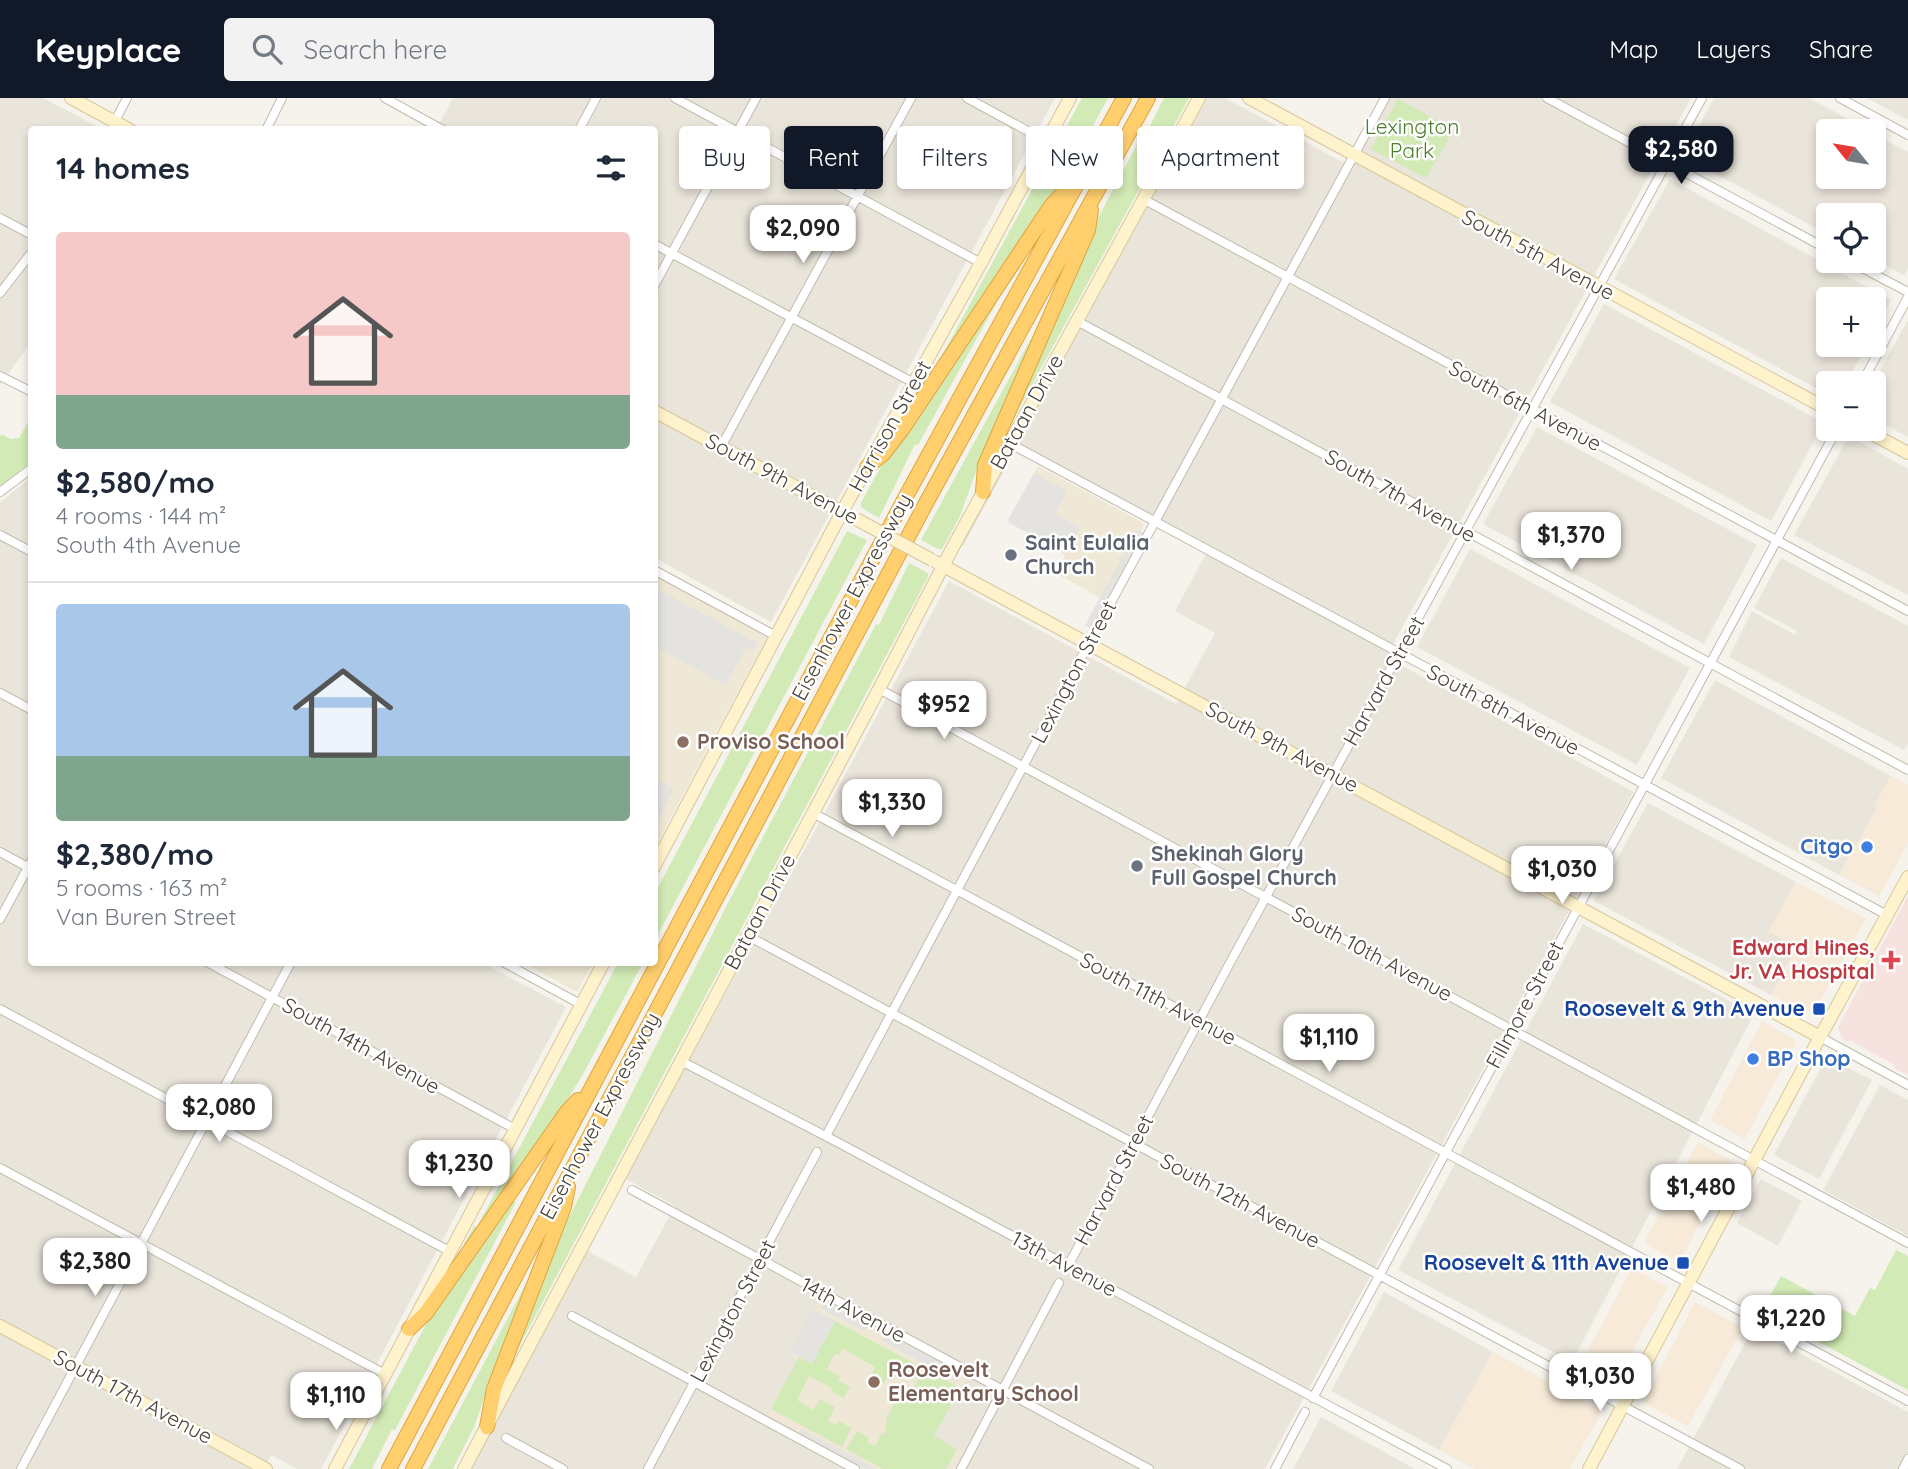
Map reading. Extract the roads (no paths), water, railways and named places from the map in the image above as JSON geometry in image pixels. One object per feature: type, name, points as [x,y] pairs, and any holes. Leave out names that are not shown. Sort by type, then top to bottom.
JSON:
[{"type":"highway","name":"Eisenhower Expressway","points":[[1109,126],[1124,98]]},
{"type":"highway","name":"Eisenhower Expressway","points":[[413,1469],[925,505],[1148,98]]},
{"type":"highway","points":[[867,467],[883,454],[903,428],[1051,206],[1067,189]]},
{"type":"highway","name":"Eisenhower Expressway","points":[[658,961],[1074,189]]},
{"type":"highway","points":[[983,492],[985,465],[1088,230],[1094,196]]},
{"type":"highway","name":"Eisenhower Expressway","points":[[389,1469],[655,966]]},
{"type":"highway","points":[[409,1329],[426,1313],[566,1113],[593,1083]]},
{"type":"highway","points":[[487,1427],[498,1379],[564,1207],[570,1173]]},
{"type":"street","points":[[71,98],[122,126]]},
{"type":"street","points":[[124,126],[127,98]]},
{"type":"street","points":[[267,126],[282,98]]},
{"type":"street","points":[[384,98],[436,126]]},
{"type":"street","points":[[581,126],[596,98]]},
{"type":"street","points":[[675,98],[727,126]]},
{"type":"street","points":[[741,126],[756,98]]},
{"type":"street","points":[[721,447],[911,98]]},
{"type":"street","points":[[967,98],[1026,130]]},
{"type":"street","name":"Harrison Street","points":[[1054,126],[1070,98]]},
{"type":"street","name":"Bataan Drive","points":[[464,1469],[879,689],[937,563],[983,492],[1199,98]]},
{"type":"street","name":"South 5th Avenue","points":[[1249,98],[1816,403]]},
{"type":"street","name":"Lexington Street","points":[[826,1136],[1088,643],[1385,98]]},
{"type":"street","points":[[1546,98],[1816,243]]},
{"type":"street","name":"Harvard Street","points":[[1068,1266],[1332,775],[1702,98]]},
{"type":"street","points":[[1840,98],[1908,135]]},
{"type":"street","points":[[770,149],[981,263]]},
{"type":"street","name":"Harrison Street","points":[[658,859],[842,512],[1026,179]]},
{"type":"street","points":[[658,279],[707,189]]},
{"type":"street","name":"South 6th Avenue","points":[[1143,199],[1908,611]]},
{"type":"street","points":[[0,218],[28,233]]},
{"type":"street","points":[[658,246],[914,383]]},
{"type":"street","points":[[0,293],[28,257]]},
{"type":"street","points":[[1868,371],[1908,295],[1870,273]]},
{"type":"street","name":"South 7th Avenue","points":[[1077,321],[1908,770]]},
{"type":"street","points":[[0,376],[28,390]]},
{"type":"street","name":"South 9th Avenue","points":[[658,413],[1908,1085]]},
{"type":"street","name":"Fillmore Street","points":[[1313,1398],[1831,441]]},
{"type":"street","points":[[1886,441],[1908,453]]},
{"type":"street","name":"South 8th Avenue","points":[[1009,443],[1887,915]]},
{"type":"street","points":[[0,492],[28,470]]},
{"type":"street","points":[[0,535],[28,550]]},
{"type":"street","points":[[658,572],[776,636]]},
{"type":"street","name":"South 10th Avenue","points":[[879,689],[1908,1243]]},
{"type":"street","points":[[0,693],[28,708]]},
{"type":"street","name":"South 11th Avenue","points":[[813,813],[1908,1401]]},
{"type":"street","points":[[0,852],[28,864]]},
{"type":"street","points":[[0,919],[28,869]]},
{"type":"street","points":[[1589,1469],[1908,877]]},
{"type":"street","name":"South 12th Avenue","points":[[748,936],[1740,1469]]},
{"type":"street","name":"South 14th Avenue","points":[[214,966],[515,1129]]},
{"type":"street","points":[[21,1469],[289,966]]},
{"type":"street","points":[[510,966],[582,1005]]},
{"type":"street","points":[[335,1469],[602,966]]},
{"type":"street","points":[[0,1009],[451,1252]]},
{"type":"street","name":"13th Avenue","points":[[681,1060],[1447,1469]]},
{"type":"street","name":"Lexington Street","points":[[648,1469],[817,1152]]},
{"type":"street","points":[[0,1168],[385,1374]]},
{"type":"street","name":"14th Avenue","points":[[632,1189],[1149,1469]]},
{"type":"street","points":[[961,1469],[1059,1283]]},
{"type":"street","points":[[572,1317],[855,1469]]},
{"type":"street","name":"South 17th Avenue","points":[[0,1326],[267,1469]]},
{"type":"street","points":[[1275,1469],[1305,1412]]},
{"type":"street","points":[[506,1438],[563,1469]]},
{"type":"street","points":[[1903,1469],[1908,1459]]},
{"type":"place","name":"Saint Eulalia Church","points":[[1011,555]]},
{"type":"place","name":"Proviso School","points":[[683,742]]},
{"type":"place","name":"Citgo","points":[[1867,847]]},
{"type":"place","name":"Shekinah Glory Full Gospel Church","points":[[1137,866]]},
{"type":"place","name":"Edward Hines, Jr. VA Hospital","points":[[1891,960]]},
{"type":"place","name":"Roosevelt & 9th Avenue","points":[[1819,1009]]},
{"type":"place","name":"BP Shop","points":[[1753,1059]]},
{"type":"place","name":"Roosevelt & 11th Avenue","points":[[1683,1263]]},
{"type":"place","name":"Roosevelt Elementary School","points":[[874,1382]]},
{"type":"park label","name":"Lexington Park","points":[[1412,139]]}]
